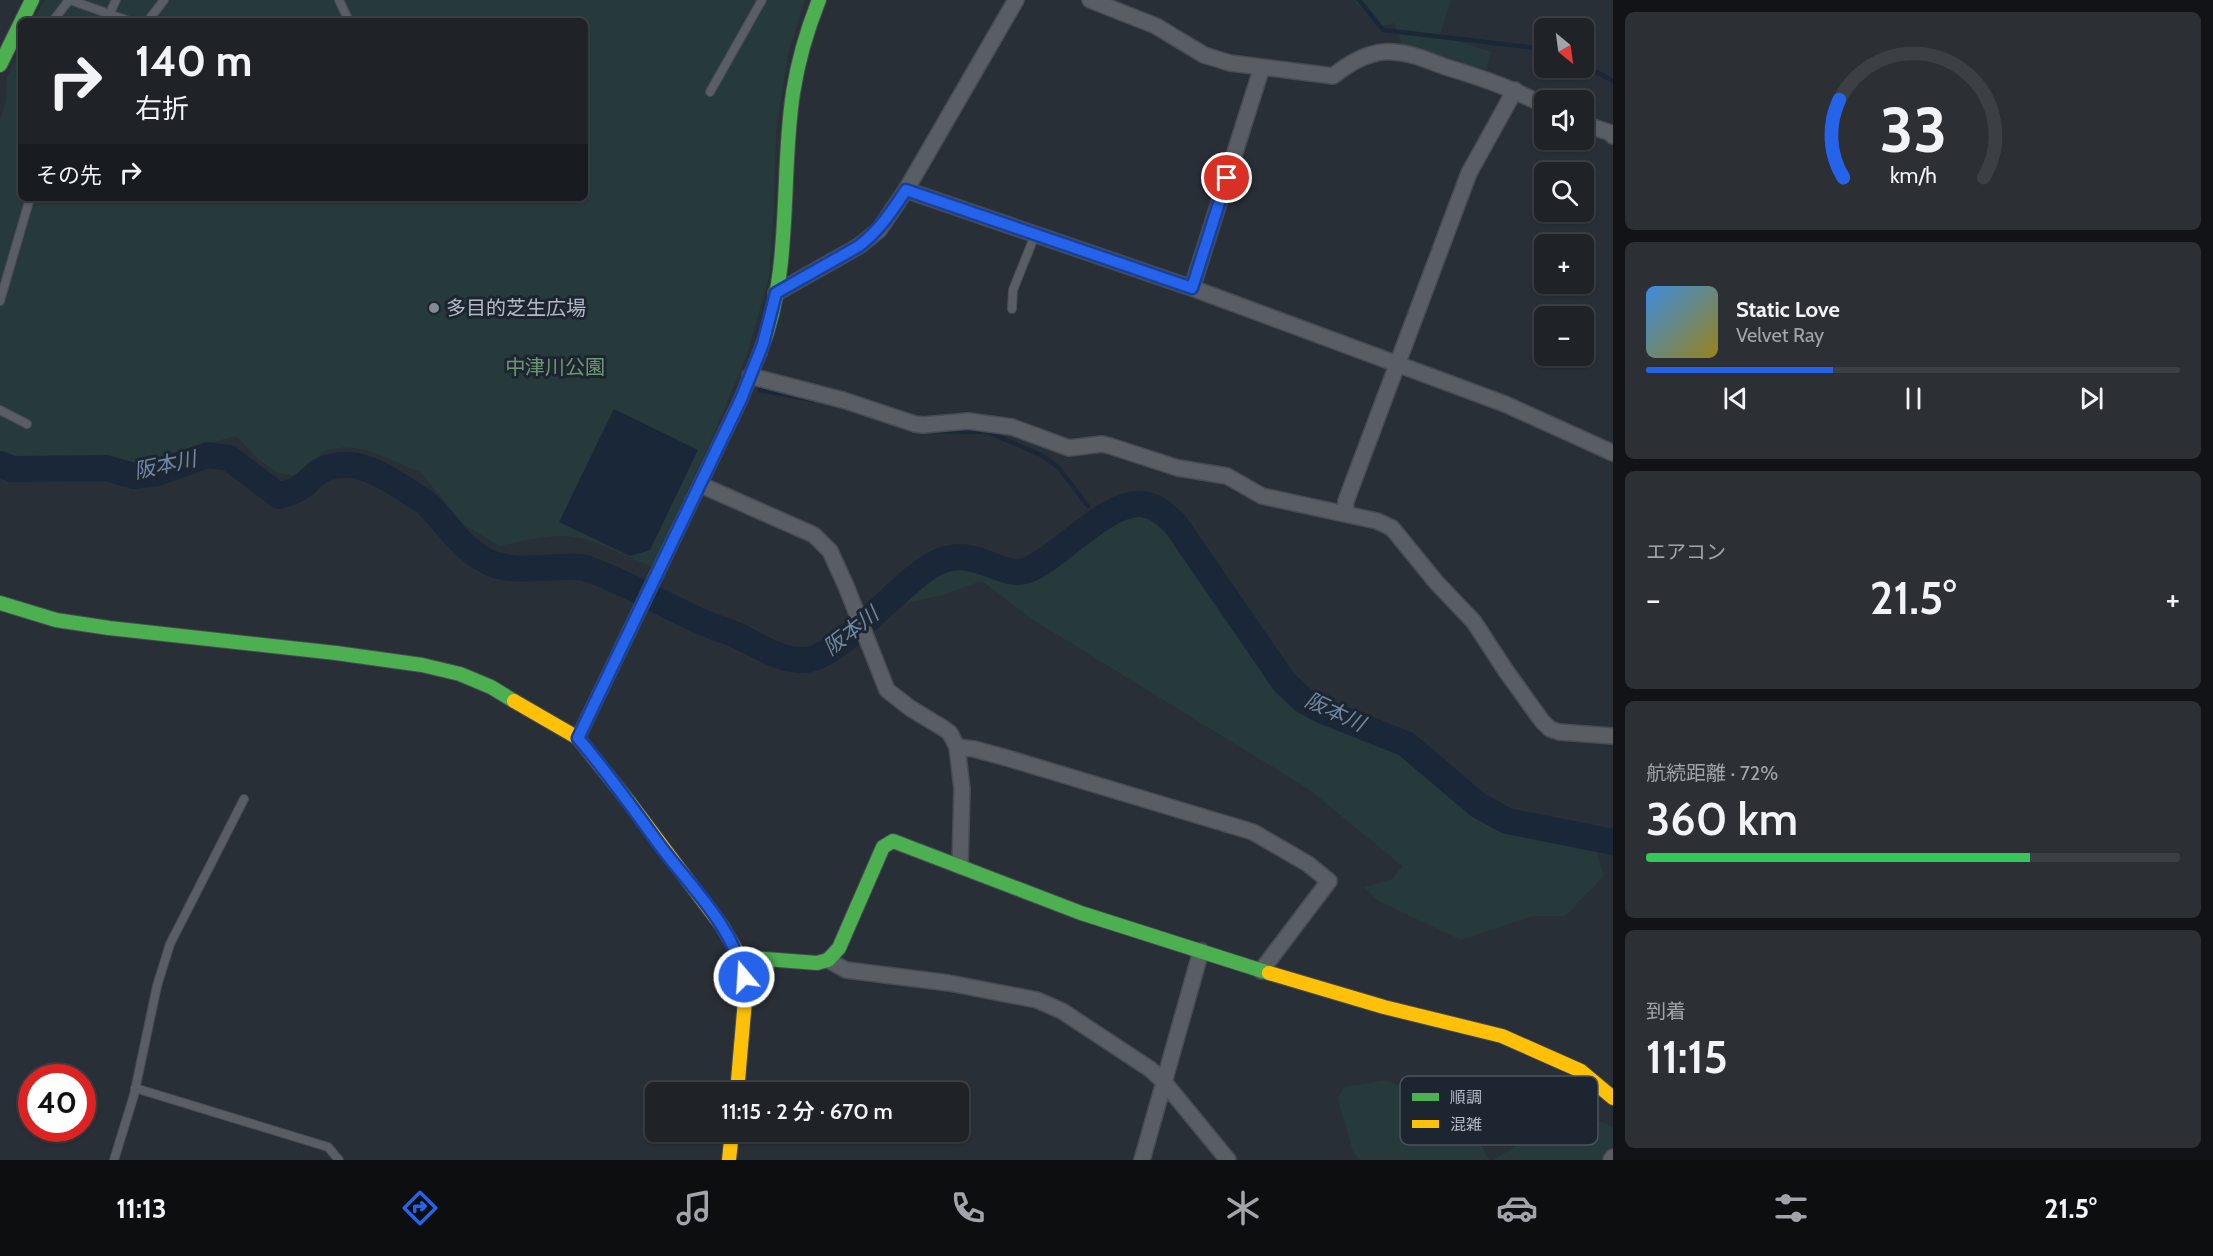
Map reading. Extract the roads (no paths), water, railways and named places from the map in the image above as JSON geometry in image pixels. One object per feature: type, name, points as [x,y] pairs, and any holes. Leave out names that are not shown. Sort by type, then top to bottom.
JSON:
[{"type":"street","points":[[23,18],[32,0]]},
{"type":"street","points":[[578,738],[701,485],[763,344],[776,293],[783,242],[793,93],[807,31],[819,0]]},
{"type":"street","points":[[776,293],[859,246],[879,230],[906,190],[1016,0]]},
{"type":"street","points":[[1090,0],[1156,26],[1204,55],[1230,63],[1334,76],[1348,64],[1370,55],[1384,52],[1406,53],[1515,90],[1534,100]]},
{"type":"street","points":[[0,66],[18,29]]},
{"type":"street","points":[[1192,288],[1262,67]]},
{"type":"street","points":[[1345,514],[1346,501],[1469,173],[1515,90]]},
{"type":"street","points":[[1594,127],[1611,133],[1613,136]]},
{"type":"street","points":[[906,190],[1192,288],[1505,404],[1613,453]]},
{"type":"street","points":[[750,376],[843,400],[915,424],[968,421],[1012,428],[1069,448],[1102,444],[1178,468],[1227,476],[1262,496],[1377,520],[1392,528],[1436,582],[1474,622],[1506,671],[1550,729],[1559,732],[1613,736]]},
{"type":"street","points":[[701,485],[814,535],[830,551],[887,690],[910,708],[950,733],[957,747],[962,789],[960,866]]},
{"type":"street","points":[[0,603],[56,620],[422,665],[460,674],[491,687],[578,738],[722,926],[740,957],[745,1000],[738,1082]]},
{"type":"street","points":[[957,747],[1007,758],[1253,832],[1308,864],[1329,881],[1261,971]]},
{"type":"street","points":[[740,957],[817,963],[828,960],[839,948],[883,847],[893,841],[1081,913],[1261,971],[1384,1007],[1502,1036],[1581,1071],[1587,1076]]},
{"type":"street","points":[[1143,1160],[1201,951]]},
{"type":"street","points":[[828,960],[846,970],[949,983],[1037,1000],[1062,1011],[1150,1069],[1164,1082],[1228,1160]]},
{"type":"street","points":[[1598,1085],[1613,1098]]},
{"type":"street","points":[[729,1160],[731,1142]]},
{"type":"lane","points":[[55,18],[69,0],[119,18]]},
{"type":"lane","points":[[109,15],[116,0]]},
{"type":"lane","points":[[150,18],[164,0]]},
{"type":"lane","points":[[339,0],[348,18]]},
{"type":"lane","points":[[710,92],[762,0]]},
{"type":"lane","points":[[0,301],[29,201]]},
{"type":"lane","points":[[1012,309],[1013,290],[1035,235]]},
{"type":"lane","points":[[0,410],[27,424]]},
{"type":"lane","points":[[114,1160],[135,1088],[157,986],[170,944],[244,800]]},
{"type":"lane","points":[[135,1088],[328,1148],[339,1160]]},
{"type":"water","points":[[614,409],[698,450],[650,550],[630,556],[559,522]]},
{"type":"waterway","points":[[1359,0],[1383,30],[1534,48]]},
{"type":"waterway","points":[[1594,71],[1613,81]]},
{"type":"waterway","points":[[760,390],[813,400]]},
{"type":"waterway","points":[[934,431],[988,432],[1041,455],[1058,467],[1088,506]]},
{"type":"waterway","name":"阪本川","points":[[0,464],[12,469],[106,468],[134,476],[157,473],[208,455],[229,458],[279,496],[300,488],[322,470],[333,466],[356,466],[378,473],[424,502],[458,539],[474,553],[493,564],[519,568],[585,568],[616,580],[768,651],[785,658],[803,660],[817,657],[833,648],[920,573],[934,564],[948,558],[962,557],[1008,571],[1028,570],[1118,509],[1133,505],[1147,505],[1159,511],[1176,525],[1284,682],[1303,700],[1323,711],[1406,744],[1478,805],[1507,821],[1613,842]]},
{"type":"waterway","name":"阪本川","points":[[1098,515],[1102,518]]},
{"type":"place","name":"多目的芝生広場","points":[[434,308]]},
{"type":"park label","name":"中津川公園","points":[[555,367]]}]
